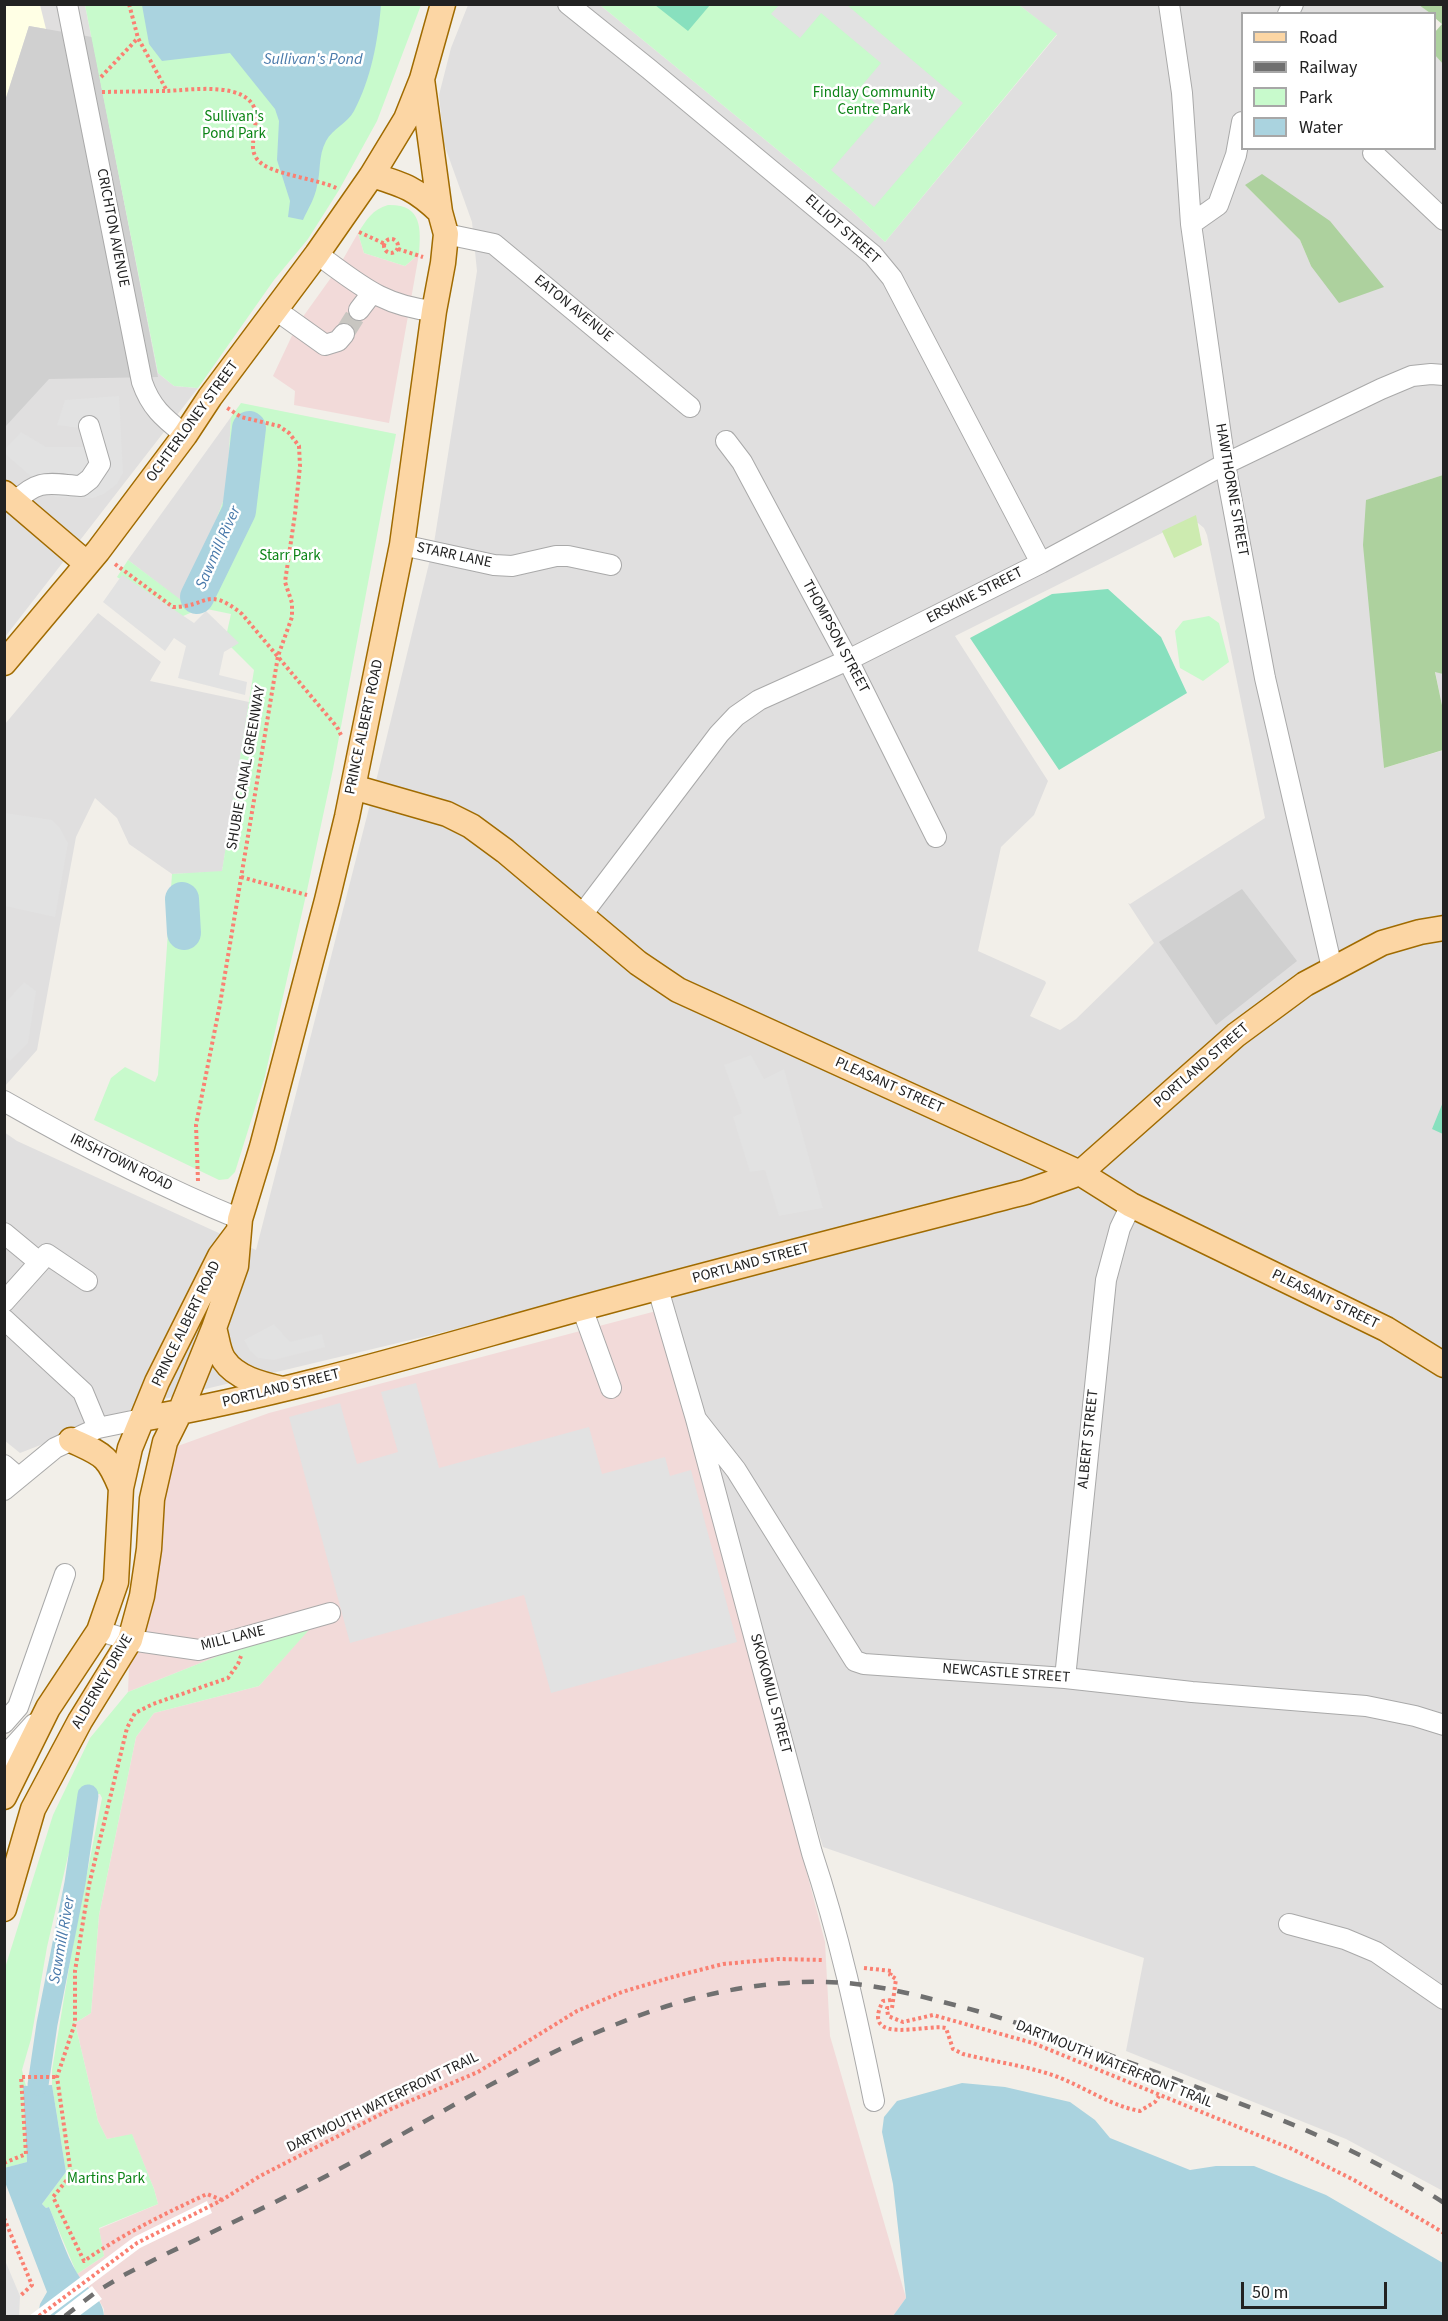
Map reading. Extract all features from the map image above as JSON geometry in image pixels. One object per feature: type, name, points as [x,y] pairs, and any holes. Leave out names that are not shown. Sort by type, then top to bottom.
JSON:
[{"type":"main road","name":"PRINCE ALBERT ROAD","points":[[372,175],[406,119],[422,79],[443,4]]},
{"type":"main road","name":"PRINCE ALBERT ROAD","points":[[180,1412],[236,1266],[239,1226],[327,900],[353,787],[402,545],[434,310],[443,263],[443,223],[422,79]]},
{"type":"main road","name":"OCHTERLONEY STREET","points":[[4,663],[92,557],[185,435],[210,397],[317,254],[372,175]]},
{"type":"main road","points":[[372,175],[422,195],[443,223]]},
{"type":"main road","points":[[10,498],[92,557]]},
{"type":"main road","name":"PLEASANT STREET","points":[[353,787],[447,814],[471,826],[638,963],[678,990],[1080,1173],[1131,1205],[1386,1329],[1443,1365]]},
{"type":"main road","name":"PORTLAND STREET","points":[[142,1419],[284,1389],[582,1308],[1026,1192],[1080,1173],[1236,1035],[1305,984],[1382,943],[1443,928]]},
{"type":"main road","name":"PRINCE ALBERT ROAD","points":[[142,1419],[157,1382],[220,1256],[239,1226]]},
{"type":"main road","points":[[214,1328],[223,1359],[242,1376],[284,1389]]},
{"type":"main road","name":"ALDERNEY DRIVE","points":[[4,1909],[33,1809],[80,1721],[130,1640],[142,1596],[156,1475],[165,1442],[180,1412]]},
{"type":"main road","name":"ALDERNEY DRIVE","points":[[4,1797],[48,1708],[99,1631],[116,1582],[121,1488],[130,1448],[142,1419]]},
{"type":"main road","points":[[71,1440],[100,1452],[110,1463],[121,1488]]},
{"type":"street","name":"CRICHTON AVENUE","points":[[67,4],[142,382],[148,400],[165,419],[185,435]]},
{"type":"street","name":"ELLIOT STREET","points":[[568,4],[873,255],[892,278],[1041,563]]},
{"type":"street","name":"HAWTHORNE STREET","points":[[1169,4],[1182,93],[1191,224],[1225,464],[1265,678],[1332,968]]},
{"type":"street","points":[[1191,224],[1218,205],[1236,154],[1241,127]]},
{"type":"street","points":[[1373,153],[1443,220]]},
{"type":"street","name":"EATON AVENUE","points":[[443,223],[494,244],[690,407]]},
{"type":"street","points":[[317,254],[372,293],[408,308],[434,310]]},
{"type":"street","points":[[359,310],[372,293]]},
{"type":"street","points":[[276,310],[325,345],[338,341],[344,334]]},
{"type":"street","name":"ERSKINE STREET","points":[[580,916],[719,734],[736,716],[759,700],[848,660],[1041,563],[1225,464],[1381,388],[1412,376],[1443,375]]},
{"type":"street","points":[[10,498],[40,484],[81,486],[90,478],[100,464],[89,426]]},
{"type":"street","name":"THOMPSON STREET","points":[[726,441],[742,462],[848,660],[936,837]]},
{"type":"street","name":"STARR LANE","points":[[402,545],[494,565],[512,566],[556,556],[568,556],[611,565]]},
{"type":"street","name":"IRISHTOWN ROAD","points":[[4,1101],[82,1146],[196,1199],[239,1226]]},
{"type":"street","name":"ALBERT STREET","points":[[1065,1678],[1106,1280],[1120,1228],[1131,1205]]},
{"type":"street","points":[[4,1233],[39,1262]]},
{"type":"street","points":[[4,1302],[47,1254],[87,1281]]},
{"type":"street","name":"SKOKOMUL STREET","points":[[658,1289],[696,1419],[812,1853],[844,1962],[874,2101]]},
{"type":"street","points":[[582,1308],[611,1388]]},
{"type":"street","points":[[4,1319],[83,1392],[98,1428]]},
{"type":"street","name":"PORTLAND STREET","points":[[9,1477],[55,1448],[98,1428],[142,1419]]},
{"type":"street","name":"NEWCASTLE STREET","points":[[696,1419],[736,1470],[855,1661],[864,1664],[1065,1678],[1192,1692],[1366,1706],[1415,1716],[1443,1725]]},
{"type":"street","points":[[4,1723],[18,1707],[65,1574]]},
{"type":"street","name":"MILL LANE","points":[[99,1631],[130,1640],[199,1650],[330,1612]]},
{"type":"street","points":[[4,1757],[48,1708]]},
{"type":"street","points":[[1289,1924],[1345,1939],[1376,1952],[1443,1999]]},
{"type":"path","points":[[129,4],[138,38],[167,91]]},
{"type":"path","points":[[86,93],[138,38]]},
{"type":"path","points":[[86,93],[223,89],[238,93],[249,100],[256,113],[252,147],[257,159],[268,168],[328,184]]},
{"type":"path","points":[[339,222],[385,244]]},
{"type":"path","name":"SHUBIE CANAL GREENWAY","points":[[196,1199],[198,1186],[196,1125],[220,1004],[278,656],[292,617],[292,603],[285,582],[300,466],[299,446],[290,433],[279,426],[242,417],[210,397]]},
{"type":"path","points":[[92,557],[173,607],[184,607],[213,598],[227,601],[242,614],[278,656],[337,727],[342,737]]},
{"type":"path","points":[[241,877],[327,900]]},
{"type":"path","points":[[222,2200],[207,2194],[143,2225],[84,2261],[53,2197],[71,2175],[56,2077],[75,2023],[75,1971],[89,1886],[127,1728],[135,1713],[144,1708],[228,1678],[238,1664],[248,1636]]},
{"type":"path","name":"DARTMOUTH WATERFRONT TRAIL","points":[[39,2316],[137,2243],[210,2207],[260,2176],[391,2109],[478,2072],[577,2011],[622,1992],[723,1964],[797,1958],[844,1962],[877,1971],[886,1969],[892,1971],[890,1975],[896,1979],[891,2000],[892,2008],[887,2008],[888,2016],[894,2019],[903,2022],[933,2015],[1033,2043],[1292,2149],[1354,2180],[1443,2233]]},
{"type":"path","points":[[891,2000],[883,2001],[880,2007],[879,2022],[885,2028],[912,2030],[938,2026],[946,2028],[947,2037],[953,2049],[963,2054],[1033,2069],[1084,2087],[1123,2108],[1140,2111],[1155,2102],[1159,2096]]},
{"type":"path","points":[[4,2163],[26,2154],[21,2077],[56,2077]]},
{"type":"path","points":[[4,2218],[32,2284],[20,2296]]},
{"type":"shaded area","points":[[780,4],[847,5],[963,103],[874,207],[831,170],[883,110],[859,89],[881,63],[821,13],[800,38],[771,14]]},
{"type":"shaded area","points":[[1419,4],[1429,12],[1241,12],[1241,150],[1436,150],[1436,55],[1443,64],[1443,475],[1367,500],[1384,768],[1444,750],[1443,2191],[1346,2139],[1126,2051],[1144,1958],[823,1847],[660,1310],[657,1281],[151,1402],[20,1453],[4,1440],[4,1132],[17,1141],[256,1250],[377,777],[434,543],[477,271],[472,222],[444,144],[439,95],[451,48],[468,5],[600,5],[850,209],[885,242],[1057,35],[1019,5]],"holes":[[[1245,185],[1383,287],[1311,266],[1300,240]],[[1182,523],[1198,523],[1207,535],[1265,818],[1130,904],[1128,903],[1154,943],[1076,1019],[1060,1030],[1030,1016],[1045,981],[978,951],[1001,847],[1034,815],[1048,781],[955,636]]]},
{"type":"shaded area","points":[[5,5],[85,5],[158,373],[174,386],[198,388],[5,637]]},
{"type":"shaded area","points":[[5,5],[40,5],[46,29],[29,26],[5,101]]},
{"type":"shaded area","points":[[29,26],[92,37],[158,377],[49,379],[5,427],[5,101]]},
{"type":"shaded area","points":[[358,233],[364,253],[405,266],[419,254],[389,423],[294,405],[295,391],[273,376],[297,325],[338,268]]},
{"type":"shaded area","points":[[119,396],[123,473],[117,484],[104,494],[93,498],[55,497],[5,454],[5,449],[21,432],[46,447],[84,447],[80,428],[57,425],[65,400]]},
{"type":"shaded area","points":[[231,417],[227,491],[185,604],[128,560]]},
{"type":"shaded area","points":[[122,575],[194,623],[206,611],[239,643],[224,652],[219,675],[247,682],[245,695],[178,678],[186,646],[174,638],[165,651],[103,602]]},
{"type":"shaded area","points":[[98,613],[161,662],[150,681],[249,702],[222,872],[172,874],[129,844],[117,818],[95,798],[76,837],[37,1050],[5,1086],[5,724]]},
{"type":"shaded area","points":[[1435,671],[1443,674],[1443,710]]},
{"type":"shaded area","points":[[5,813],[52,820],[60,828],[68,843],[55,917],[5,906]]},
{"type":"shaded area","points":[[1242,889],[1297,961],[1216,1025],[1159,942]]},
{"type":"shaded area","points":[[24,982],[36,991],[28,1043],[10,1061],[5,1057],[5,1003]]},
{"type":"shaded area","points":[[751,1055],[764,1079],[784,1069],[823,1208],[779,1216],[765,1170],[750,1172],[733,1117],[742,1113],[724,1065]]},
{"type":"shaded area","points":[[660,1310],[825,1942],[830,2036],[906,2298],[893,2316],[104,2316],[104,2309],[99,2300],[77,2274],[104,2256],[99,2229],[158,2204],[132,2135],[107,2139],[98,2121],[75,2023],[91,2013],[99,1915],[136,1737],[154,1713],[259,1686],[321,1615],[128,1692],[130,1640],[164,1451],[269,1413]]},
{"type":"shaded area","points":[[274,1324],[290,1342],[322,1334],[325,1347],[273,1360],[258,1358],[250,1351],[244,1340]]},
{"type":"shaded area","points":[[416,1383],[439,1468],[589,1427],[602,1474],[665,1457],[670,1476],[691,1470],[737,1642],[551,1693],[524,1595],[350,1643],[289,1417],[340,1403],[357,1464],[398,1452],[381,1392]]},
{"type":"shaded area","points":[[4,2258],[20,2296],[19,2316],[5,2316]]},
{"type":"green space","points":[[710,4],[688,31],[655,5]]},
{"type":"green space","name":"Sullivan's Pond Park","points":[[85,5],[421,5],[377,121],[339,190],[308,239],[274,280],[198,388],[174,386],[158,373]]},
{"type":"green space","name":"Findlay Community Centre Park","points":[[600,5],[1019,5],[1057,34],[885,242],[850,209]]},
{"type":"green space","points":[[1419,5],[1443,5],[1443,64],[1436,56],[1436,31],[1442,24],[1436,19],[1436,12],[1429,12]]},
{"type":"green space","points":[[1262,174],[1330,221],[1384,287],[1339,303],[1311,266],[1300,240],[1245,185]]},
{"type":"green space","points":[[388,205],[407,209],[417,219],[420,235],[419,254],[405,266],[364,253],[358,233],[374,212]]},
{"type":"green space","name":"Starr Park","points":[[241,403],[396,434],[333,769],[265,1076],[235,1172],[228,1179],[219,1180],[94,1120],[111,1078],[125,1067],[155,1082],[158,1075],[172,874],[222,871],[254,670],[225,641],[231,614],[202,608],[176,619],[117,577],[128,560],[185,603],[227,491],[231,417]]},
{"type":"green space","points":[[1443,475],[1443,674],[1435,672],[1443,710],[1443,750],[1384,768],[1363,545],[1366,500]]},
{"type":"green space","points":[[1196,515],[1202,545],[1174,558],[1162,531]]},
{"type":"green space","points":[[1108,589],[1161,637],[1187,693],[1059,770],[970,638],[1052,594]]},
{"type":"green space","points":[[1209,616],[1219,623],[1229,662],[1203,681],[1180,668],[1175,631],[1183,621]]},
{"type":"green space","points":[[1443,1102],[1443,1134],[1432,1129]]},
{"type":"green space","name":"Martins Park","points":[[323,1614],[259,1686],[154,1713],[136,1737],[99,1915],[91,2013],[75,2023],[98,2121],[107,2139],[132,2134],[158,2204],[99,2228],[104,2256],[77,2274],[49,2207],[46,2208],[42,2204],[66,2172],[52,2085],[52,2070],[73,1944],[102,1798],[100,1794],[91,1795],[83,1805],[68,1856],[47,1947],[31,2039],[22,2070],[26,2086],[23,2087],[27,2162],[5,2168],[5,1968],[53,1815],[90,1738],[128,1692]]},
{"type":"water","name":"Sullivan's Pond","points":[[142,5],[381,5],[376,46],[365,86],[354,111],[326,141],[316,190],[303,220],[288,217],[290,201],[277,160],[279,121],[275,109],[230,53],[162,61],[149,44]]},
{"type":"water","points":[[962,2083],[1005,2087],[1070,2102],[1095,2120],[1110,2138],[1190,2170],[1216,2166],[1254,2166],[1326,2195],[1443,2263],[1443,2316],[893,2316],[906,2298],[893,2184],[882,2132],[884,2117],[897,2101]]},
{"type":"water","points":[[52,2085],[66,2172],[42,2204],[46,2208],[49,2207],[73,2265],[101,2304],[104,2316],[38,2316],[40,2304],[47,2292],[5,2182],[4,2168],[27,2162],[23,2086]]},
{"type":"pier","points":[[207,2201],[212,2213],[140,2248],[49,2316],[29,2316],[134,2237]]},
{"type":"pier","points":[[92,2286],[102,2299],[79,2316],[53,2316]]},
{"type":"waterway","name":"Sawmill River","points":[[197,597],[239,511],[249,428]]},
{"type":"waterway","name":"Sawmill River","points":[[182,899],[184,933]]},
{"type":"waterway","name":"Sawmill River","points":[[38,2085],[47,2024],[75,1883],[88,1795]]},
{"type":"tunnel","points":[[344,334],[359,310]]},
{"type":"railway","points":[[65,2316],[96,2292],[124,2275],[305,2187],[514,2072],[577,2041],[642,2015],[708,1995],[776,1984],[847,1983],[882,1988],[963,2007],[1032,2028],[1288,2122],[1368,2159],[1444,2203]]}]
